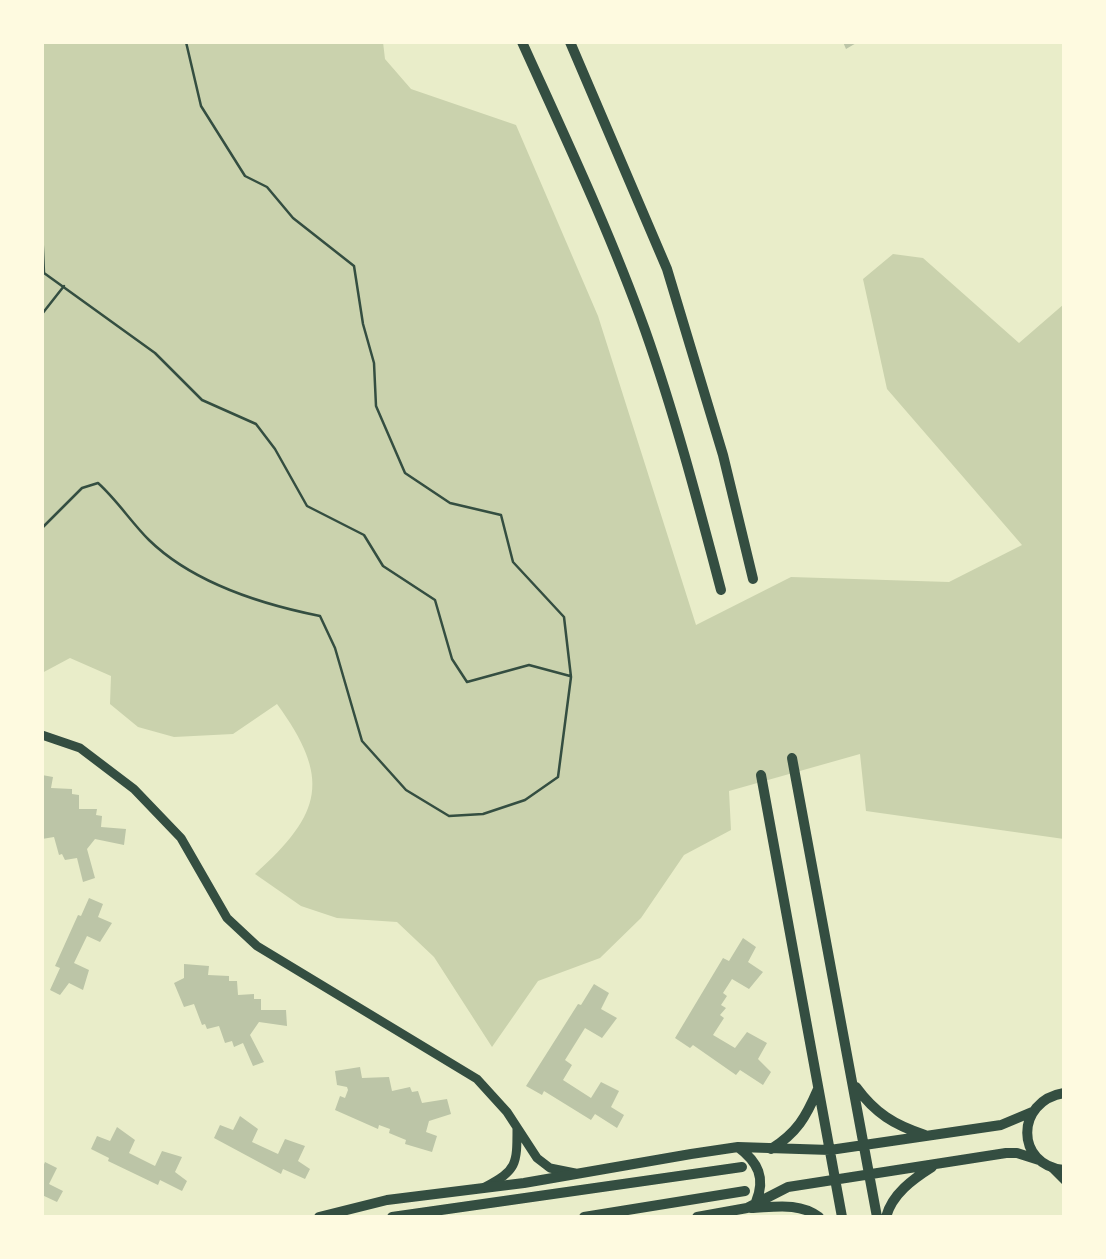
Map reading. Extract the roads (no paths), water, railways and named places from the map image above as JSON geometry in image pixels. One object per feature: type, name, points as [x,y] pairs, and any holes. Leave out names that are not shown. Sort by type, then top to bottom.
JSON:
[{"type":"main road","points":[[522,42],[599,214],[645,331],[691,476],[721,590]]},
{"type":"main road","points":[[570,42],[667,269],[723,455],[753,579]]},
{"type":"main road","points":[[792,758],[877,1217]]},
{"type":"main road","points":[[761,775],[842,1217]]},
{"type":"main road","points":[[853,1083],[870,1107],[898,1126],[929,1136]]},
{"type":"main road","points":[[771,1149],[791,1137],[804,1122],[818,1089]]},
{"type":"main road","points":[[319,1217],[387,1200],[482,1188],[738,1147],[830,1150],[1013,1123],[1051,1096],[1064,1093]]},
{"type":"main road","points":[[1032,1112],[1027,1137],[1038,1160]]},
{"type":"main road","points":[[738,1147],[758,1167],[761,1182],[751,1206]]},
{"type":"main road","points":[[751,1206],[788,1187],[1006,1153],[1028,1155],[1049,1167],[1064,1170]]},
{"type":"main road","points":[[886,1217],[888,1209],[907,1183],[934,1165]]},
{"type":"main road","points":[[392,1217],[742,1167]]},
{"type":"main road","points":[[584,1217],[745,1191]]},
{"type":"main road","points":[[697,1217],[751,1206],[807,1209],[819,1217]]},
{"type":"street","points":[[42,735],[80,748],[134,789],[181,838],[227,918],[257,946],[477,1079],[508,1112],[537,1158],[550,1168],[575,1173]]},
{"type":"street","points":[[482,1188],[508,1175],[515,1165],[517,1128]]},
{"type":"street","points":[[1049,1167],[1064,1181]]}]
